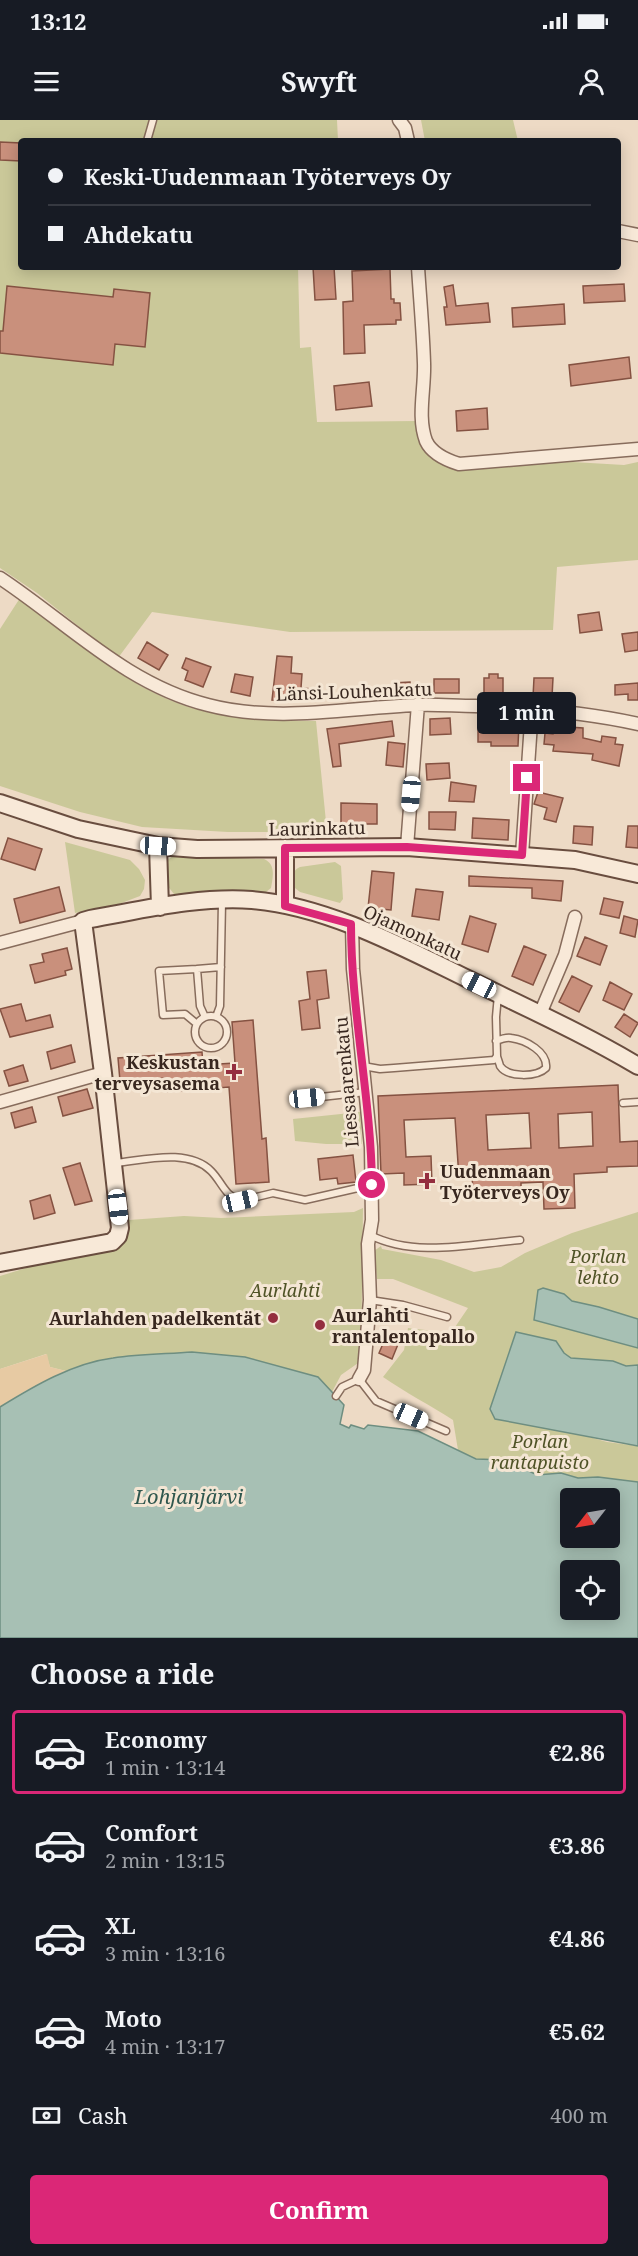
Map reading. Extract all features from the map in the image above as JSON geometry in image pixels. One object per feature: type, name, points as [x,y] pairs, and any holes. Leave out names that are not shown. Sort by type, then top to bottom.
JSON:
[{"type":"street","points":[[399,120],[405,128],[407,138]]},
{"type":"street","points":[[621,232],[638,235]]},
{"type":"street","points":[[418,270],[424,365],[422,419],[427,442],[435,454],[447,461],[459,464],[638,449]]},
{"type":"street","name":"Länsi-Louhenkatu","points":[[0,578],[36,601],[119,665],[177,695],[209,705],[259,713],[315,713],[418,704],[532,708],[614,718],[638,724]]},
{"type":"street","points":[[407,847],[418,704]]},
{"type":"street","points":[[522,855],[532,708]]},
{"type":"street","name":"Laurinkatu","points":[[0,803],[78,829],[158,846],[197,849],[407,847],[575,860],[638,874]]},
{"type":"street","points":[[158,846],[160,907]]},
{"type":"street","points":[[285,848],[285,906]]},
{"type":"street","name":"Ojamonkatu","points":[[83,921],[160,907],[222,901],[253,900],[285,906],[351,924],[540,1014],[638,1066]]},
{"type":"street","points":[[540,1014],[565,955],[575,917]]},
{"type":"street","points":[[0,943],[83,921],[120,1228],[118,1236],[112,1242],[0,1263]]},
{"type":"street","name":"Liessaarenkatu","points":[[351,924],[353,969],[371,1147],[372,1185],[372,1220],[368,1244],[370,1300],[364,1370],[358,1379]]},
{"type":"street","points":[[0,1101],[103,1073]]},
{"type":"lane","points":[[148,138],[153,120]]},
{"type":"lane","points":[[216,1017],[220,1006],[222,901]]},
{"type":"lane","points":[[197,1024],[185,1014],[163,1015],[159,971],[221,967]]},
{"type":"lane","points":[[197,969],[200,1006],[206,1017]]},
{"type":"lane","points":[[496,1041],[506,1038],[522,1041],[543,1054],[547,1060],[546,1068],[540,1074],[530,1076],[506,1071],[500,1066],[496,1041],[499,994]]},
{"type":"lane","points":[[206,1017],[216,1017],[221,1019],[227,1028],[226,1039],[219,1047],[209,1048],[199,1044],[195,1034],[197,1024],[206,1017]]},
{"type":"lane","points":[[363,1066],[380,1069],[412,1067],[490,1061],[497,1056]]},
{"type":"lane","points":[[294,1100],[366,1092]]},
{"type":"lane","points":[[623,1103],[638,1102]]},
{"type":"lane","points":[[113,1163],[165,1158],[196,1160],[214,1174],[226,1192],[240,1201],[273,1193],[305,1200],[372,1185]]},
{"type":"lane","points":[[370,1234],[396,1245],[418,1247],[520,1240]]},
{"type":"lane","points":[[370,1300],[403,1305],[447,1317]]},
{"type":"lane","points":[[336,1396],[342,1386],[358,1379],[376,1401],[446,1431]]},
{"type":"green space","points":[[0,120],[337,120],[338,138],[18,138],[18,270],[298,270],[300,348],[311,347],[317,422],[417,421],[435,456],[449,468],[573,462],[624,465],[638,462],[638,560],[557,567],[553,630],[290,632],[152,612],[118,658],[37,593],[0,568]]},
{"type":"green space","points":[[421,120],[513,120],[517,138],[424,138]]},
{"type":"green space","points":[[20,598],[108,665],[155,693],[181,704],[234,717],[316,721],[327,832],[228,832],[142,827],[80,812],[0,786],[0,629]]},
{"type":"green space","points":[[65,842],[130,860],[145,880],[140,896],[119,904],[75,913]]},
{"type":"green space","points":[[173,856],[264,859],[272,867],[271,888],[266,892],[174,894],[166,884],[166,861]]},
{"type":"green space","points":[[335,862],[341,866],[343,899],[340,903],[300,892],[295,888],[293,876],[300,867]]},
{"type":"green space","points":[[360,1112],[362,1144],[295,1141],[293,1119]]},
{"type":"green space","name":"Aurlahti","points":[[363,1208],[361,1361],[341,1375],[332,1392],[318,1377],[245,1357],[192,1352],[112,1358],[66,1371],[50,1367],[46,1354],[0,1369],[0,1276],[36,1265],[111,1249],[124,1233],[129,1220],[184,1216],[221,1218],[354,1212]]},
{"type":"green space","points":[[638,1212],[638,1319],[572,1301],[556,1292],[542,1289],[538,1291],[534,1320],[638,1348],[638,1365],[626,1366],[613,1361],[571,1358],[564,1353],[556,1341],[516,1332],[490,1409],[607,1442],[638,1446],[638,1482],[598,1477],[578,1478],[561,1473],[537,1475],[506,1460],[476,1459],[458,1450],[453,1420],[383,1377],[404,1350],[408,1328],[451,1333],[468,1308],[393,1279],[377,1279],[374,1251],[381,1246],[382,1249],[441,1260],[474,1272],[501,1267],[525,1253],[572,1233]]},
{"type":"sand","points":[[47,1354],[50,1367],[66,1371],[25,1391],[0,1407],[0,1369]]},
{"type":"water","points":[[543,1288],[564,1294],[572,1301],[638,1319],[638,1348],[534,1320],[538,1290]]},
{"type":"water","points":[[516,1332],[556,1341],[564,1353],[571,1358],[613,1361],[626,1366],[638,1365],[638,1446],[495,1419],[490,1409]]},
{"type":"water","name":"Lohjanjärvi","points":[[192,1352],[245,1357],[318,1377],[344,1405],[340,1424],[349,1428],[351,1425],[364,1429],[368,1425],[418,1431],[476,1459],[506,1460],[537,1475],[561,1473],[578,1478],[598,1477],[638,1482],[638,1638],[0,1638],[0,1407],[69,1370],[98,1361]]},
{"type":"building","points":[[0,142],[18,143],[18,161],[0,160]]},
{"type":"building","points":[[313,270],[334,270],[336,299],[315,300]]},
{"type":"building","points":[[390,270],[391,299],[394,299],[394,303],[400,303],[401,320],[396,320],[396,324],[364,325],[365,353],[344,354],[343,302],[353,301],[352,271]]},
{"type":"building","points":[[624,284],[625,301],[584,303],[583,286]]},
{"type":"building","points":[[453,285],[456,306],[488,303],[490,322],[446,325],[444,307],[447,307],[444,287]]},
{"type":"building","points":[[7,286],[113,297],[114,289],[150,293],[145,347],[115,344],[113,365],[0,353],[0,331],[3,331]]},
{"type":"building","points":[[564,304],[565,324],[513,327],[512,308]]},
{"type":"building","points":[[629,357],[631,378],[571,386],[569,365]]},
{"type":"building","points":[[369,382],[372,406],[336,410],[334,386]]},
{"type":"building","points":[[487,408],[488,429],[457,431],[456,411]]},
{"type":"building","points":[[599,612],[602,630],[580,633],[578,615]]},
{"type":"building","points":[[638,632],[638,650],[625,652],[622,634]]},
{"type":"building","points":[[147,642],[168,655],[159,670],[138,658]]},
{"type":"building","points":[[277,656],[292,657],[291,673],[302,674],[301,688],[312,689],[311,697],[286,695],[286,701],[272,700]]},
{"type":"building","points":[[186,658],[211,667],[203,687],[185,680],[188,671],[182,668]]},
{"type":"building","points":[[235,674],[253,677],[250,696],[231,692]]},
{"type":"building","points":[[489,674],[498,674],[498,678],[503,678],[503,693],[484,693],[484,678],[489,678]]},
{"type":"building","points":[[534,678],[553,678],[552,697],[533,697]]},
{"type":"building","points":[[434,679],[459,679],[459,693],[434,693]]},
{"type":"building","points":[[410,682],[411,696],[394,697],[393,683]]},
{"type":"building","points":[[638,683],[638,700],[628,700],[628,694],[615,695],[615,685]]},
{"type":"building","points":[[450,718],[451,734],[430,735],[430,719]]},
{"type":"building","points":[[392,721],[394,736],[339,744],[341,766],[333,767],[327,729]]},
{"type":"building","points":[[491,721],[519,722],[518,746],[491,746],[491,742],[478,742],[478,724],[491,725]]},
{"type":"building","points":[[554,726],[583,728],[583,738],[601,742],[602,736],[616,738],[615,744],[623,745],[619,766],[592,760],[593,754],[553,751],[554,745],[544,744],[545,733],[553,734]]},
{"type":"building","points":[[388,742],[405,744],[403,767],[386,765]]},
{"type":"building","points":[[449,763],[450,778],[427,780],[426,764]]},
{"type":"building","points":[[451,782],[476,786],[474,802],[449,801]]},
{"type":"building","points":[[538,792],[563,798],[556,822],[544,819],[547,808],[534,804]]},
{"type":"building","points":[[341,803],[377,804],[377,824],[341,824]]},
{"type":"building","points":[[429,812],[456,812],[455,830],[429,829]]},
{"type":"building","points":[[473,818],[509,820],[508,840],[472,838]]},
{"type":"building","points":[[574,826],[593,827],[592,845],[573,843]]},
{"type":"building","points":[[628,826],[638,826],[638,848],[626,847]]},
{"type":"building","points":[[8,838],[42,849],[35,870],[1,859]]},
{"type":"building","points":[[372,871],[394,873],[391,910],[368,908]]},
{"type":"building","points":[[469,876],[563,881],[561,901],[532,898],[532,888],[469,886]]},
{"type":"building","points":[[59,887],[65,911],[20,923],[14,899]]},
{"type":"building","points":[[416,889],[443,892],[439,920],[412,916]]},
{"type":"building","points":[[604,898],[623,902],[619,918],[600,914]]},
{"type":"building","points":[[470,916],[496,924],[488,952],[462,944]]},
{"type":"building","points":[[624,916],[638,920],[635,937],[620,933]]},
{"type":"building","points":[[585,937],[607,946],[600,965],[577,956]]},
{"type":"building","points":[[524,946],[546,955],[533,985],[512,976]]},
{"type":"building","points":[[67,948],[72,969],[65,971],[66,975],[35,983],[30,965],[44,962],[42,954]]},
{"type":"building","points":[[326,970],[329,998],[317,1000],[320,1028],[302,1030],[299,1001],[310,999],[307,972]]},
{"type":"building","points":[[572,976],[592,986],[579,1012],[559,1002]]},
{"type":"building","points":[[610,982],[632,994],[624,1010],[603,1000]]},
{"type":"building","points":[[21,1004],[26,1021],[50,1015],[53,1027],[10,1037],[0,1009]]},
{"type":"building","points":[[624,1014],[638,1023],[630,1037],[615,1027]]},
{"type":"building","points":[[253,1020],[262,1139],[266,1138],[269,1182],[236,1184],[229,1087],[167,1092],[166,1078],[120,1081],[118,1058],[202,1052],[203,1065],[235,1063],[232,1022]]},
{"type":"building","points":[[71,1045],[75,1062],[51,1069],[47,1052]]},
{"type":"building","points":[[23,1065],[28,1081],[9,1086],[4,1071]]},
{"type":"building","points":[[618,1085],[620,1142],[638,1141],[638,1166],[607,1167],[607,1172],[574,1174],[575,1208],[544,1209],[543,1182],[521,1183],[521,1190],[473,1192],[472,1176],[459,1178],[455,1118],[404,1120],[406,1157],[431,1156],[432,1184],[404,1185],[404,1173],[381,1174],[378,1096]],"holes":[[[592,1112],[593,1146],[559,1148],[558,1114]],[[529,1113],[531,1148],[488,1150],[486,1115]]]},
{"type":"building","points":[[87,1089],[93,1108],[63,1116],[58,1097]]},
{"type":"building","points":[[32,1107],[36,1122],[15,1128],[11,1113]]},
{"type":"building","points":[[353,1155],[356,1182],[338,1184],[337,1178],[320,1180],[318,1159]]},
{"type":"building","points":[[80,1163],[92,1201],[75,1205],[63,1168]]},
{"type":"building","points":[[50,1195],[55,1213],[34,1219],[30,1201]]},
{"type":"building","points":[[388,1332],[401,1337],[392,1359],[379,1353]]},
{"type":"place","name":"Keskustan terveysasema","points":[[234,1072]]},
{"type":"place","name":"Uudenmaan Työterveys Oy","points":[[427,1181]]},
{"type":"place","name":"Aurlahden padelkentät","points":[[273,1318]]},
{"type":"place","name":"Aurlahti rantalentopallo","points":[[320,1325]]},
{"type":"route","points":[[372,1185],[371,1147],[353,969],[351,924],[285,906],[285,848],[407,847],[522,855],[527,778]]},
{"type":"park label","name":"Porlan lehto","points":[[598,1266]]},
{"type":"park label","name":"Porlan rantapuisto","points":[[540,1451]]}]
